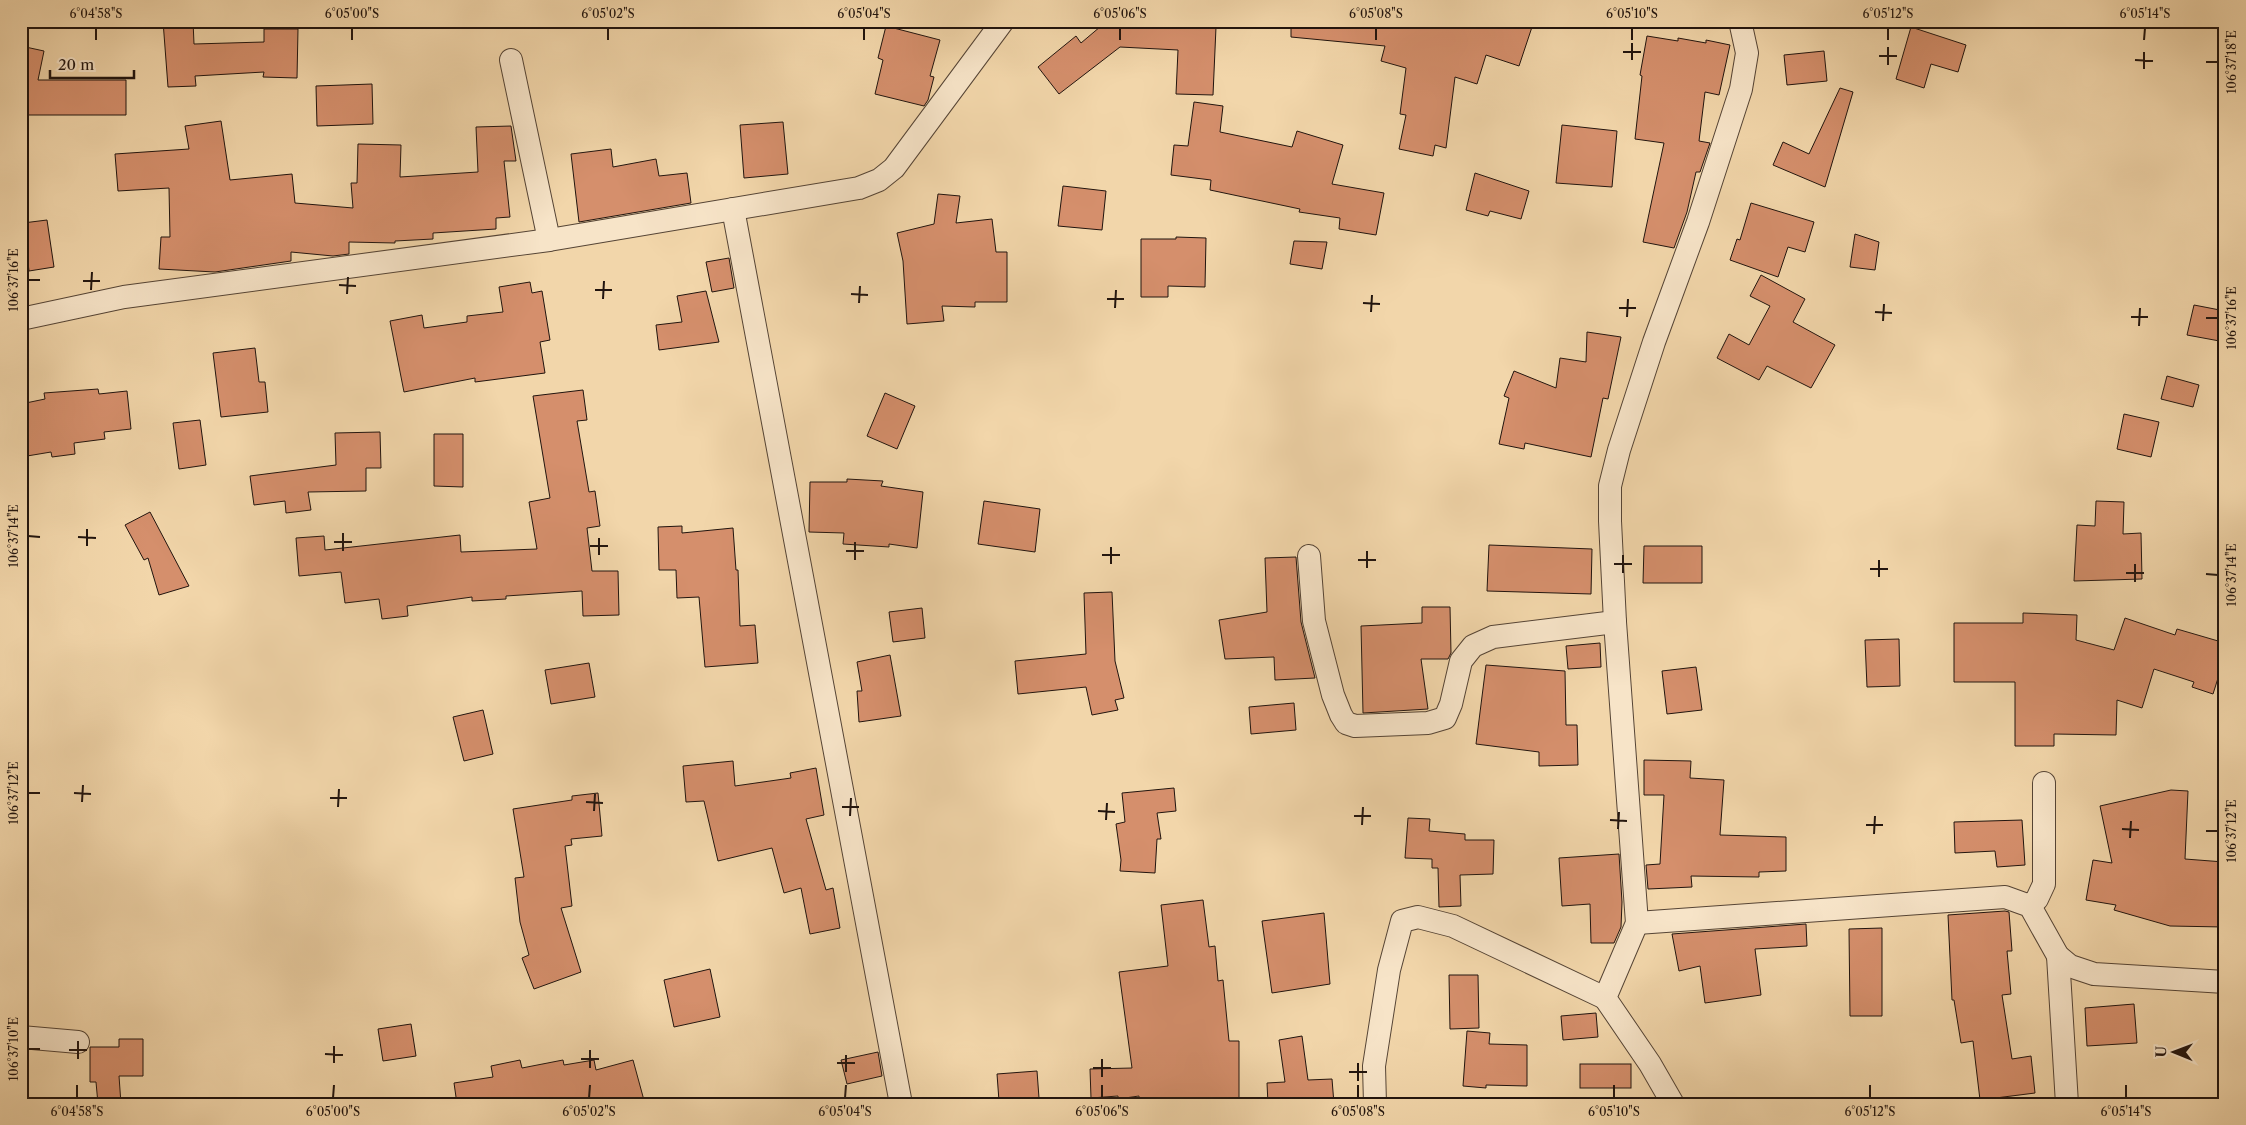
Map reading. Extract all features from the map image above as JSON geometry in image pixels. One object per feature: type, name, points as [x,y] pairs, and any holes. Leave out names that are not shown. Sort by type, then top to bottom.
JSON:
[{"type":"street","points":[[21,319],[124,296],[549,240],[859,188],[879,180],[894,168],[1003,21]]},
{"type":"street","points":[[1605,998],[1637,923],[1615,622],[1610,486],[1619,450],[1654,342],[1698,222],[1741,89],[1747,53],[1740,21]]},
{"type":"street","points":[[511,60],[549,240]]},
{"type":"street","points":[[733,209],[901,1104]]},
{"type":"street","points":[[1309,556],[1314,621],[1333,695],[1341,716],[1346,722],[1355,726],[1428,724],[1445,718],[1451,704],[1461,661],[1473,646],[1493,637],[1615,622]]},
{"type":"street","points":[[2030,906],[2037,899],[2044,884],[2044,783]]},
{"type":"street","points":[[1637,923],[2005,897],[2030,906],[2058,956],[2070,966],[2094,974],[2225,982]]},
{"type":"street","points":[[1375,1104],[1374,1066],[1389,970],[1402,921],[1418,917],[1453,926],[1605,998],[1650,1064],[1673,1104]]},
{"type":"street","points":[[2058,956],[2067,1104]]},
{"type":"street","points":[[21,1036],[78,1042]]},
{"type":"building","points":[[163,21],[193,21],[194,44],[264,42],[264,29],[298,29],[297,78],[263,77],[264,72],[195,76],[196,86],[168,87]]},
{"type":"building","points":[[1107,21],[1175,21],[1175,25],[1216,27],[1213,95],[1176,94],[1178,50],[1120,47],[1059,94],[1038,67],[1076,36],[1081,43]]},
{"type":"building","points":[[1291,21],[1479,21],[1500,28],[1502,21],[1534,21],[1519,66],[1486,55],[1477,84],[1455,77],[1446,148],[1435,145],[1433,156],[1399,149],[1406,115],[1400,114],[1406,68],[1381,61],[1385,46],[1291,37]]},
{"type":"building","points":[[886,26],[940,40],[930,76],[934,77],[928,100],[924,106],[875,94],[883,60],[878,58]]},
{"type":"building","points":[[1911,27],[1966,45],[1958,72],[1931,64],[1924,88],[1896,79]]},
{"type":"building","points":[[1647,36],[1678,41],[1678,38],[1706,43],[1706,40],[1730,45],[1719,95],[1705,92],[1699,141],[1710,143],[1700,172],[1696,172],[1687,212],[1674,248],[1643,242],[1664,143],[1635,139],[1642,76],[1640,75]]},
{"type":"building","points":[[21,46],[44,51],[38,80],[126,80],[126,115],[21,115]]},
{"type":"building","points":[[1824,51],[1827,81],[1787,85],[1784,55]]},
{"type":"building","points":[[372,84],[373,124],[317,126],[316,86]]},
{"type":"building","points":[[1840,88],[1853,92],[1825,187],[1773,165],[1783,142],[1809,154]]},
{"type":"building","points":[[1194,102],[1223,106],[1220,132],[1292,147],[1297,131],[1343,145],[1332,184],[1384,193],[1376,235],[1339,229],[1340,218],[1299,212],[1300,209],[1210,190],[1211,180],[1171,175],[1174,145],[1188,146]]},
{"type":"building","points":[[221,121],[230,180],[292,174],[295,203],[353,208],[351,183],[357,183],[358,144],[401,145],[400,177],[478,172],[476,127],[511,126],[516,161],[504,161],[510,217],[496,218],[496,229],[433,233],[433,239],[395,241],[395,243],[349,242],[349,254],[333,256],[291,252],[291,261],[215,272],[159,269],[161,237],[170,237],[169,188],[118,191],[115,154],[189,149],[185,126]]},
{"type":"building","points":[[783,122],[788,174],[744,178],[740,125]]},
{"type":"building","points":[[1562,125],[1617,131],[1612,187],[1556,183]]},
{"type":"building","points":[[611,149],[613,167],[656,159],[659,176],[687,173],[691,203],[579,222],[571,154]]},
{"type":"building","points":[[1475,173],[1529,191],[1521,219],[1490,211],[1488,216],[1466,210]]},
{"type":"building","points":[[1063,186],[1106,191],[1102,230],[1058,226]]},
{"type":"building","points":[[938,194],[960,196],[956,223],[992,219],[996,252],[1007,252],[1007,302],[975,302],[975,307],[942,306],[944,321],[907,324],[903,261],[897,233],[934,224]]},
{"type":"building","points":[[1751,203],[1814,222],[1805,252],[1788,247],[1778,277],[1730,260],[1737,239],[1740,240]]},
{"type":"building","points":[[47,220],[54,267],[29,271],[23,223]]},
{"type":"building","points":[[1855,234],[1879,242],[1875,270],[1850,267]]},
{"type":"building","points":[[1176,237],[1206,238],[1205,287],[1168,286],[1168,297],[1141,297],[1141,239],[1176,239]]},
{"type":"building","points":[[1294,241],[1327,242],[1322,269],[1290,264]]},
{"type":"building","points":[[729,258],[734,288],[712,292],[706,262]]},
{"type":"building","points":[[1761,275],[1805,299],[1793,322],[1835,345],[1811,388],[1767,366],[1759,380],[1717,358],[1729,334],[1749,345],[1770,306],[1750,296]]},
{"type":"building","points":[[530,282],[532,293],[542,291],[550,340],[540,342],[545,373],[475,382],[475,378],[404,392],[390,321],[422,315],[424,328],[467,322],[467,316],[503,312],[499,287]]},
{"type":"building","points":[[706,291],[719,342],[659,350],[656,325],[682,322],[677,296]]},
{"type":"building","points":[[2194,305],[2225,311],[2225,342],[2187,335]]},
{"type":"building","points":[[1587,332],[1621,337],[1608,399],[1603,398],[1591,457],[1525,443],[1524,449],[1499,444],[1509,398],[1504,396],[1514,371],[1556,388],[1560,358],[1586,362]]},
{"type":"building","points":[[255,348],[259,382],[265,382],[268,412],[221,417],[213,353]]},
{"type":"building","points":[[2167,376],[2199,385],[2193,407],[2161,399]]},
{"type":"building","points":[[98,389],[99,394],[127,391],[131,429],[104,432],[105,439],[74,443],[75,454],[52,457],[51,452],[21,457],[21,404],[45,399],[44,393]]},
{"type":"building","points":[[583,390],[587,420],[577,421],[589,492],[595,491],[600,526],[587,528],[592,571],[618,571],[619,615],[583,616],[582,591],[506,596],[506,599],[472,601],[472,597],[407,606],[408,616],[382,619],[379,599],[345,603],[341,572],[299,576],[296,538],[324,536],[325,550],[460,535],[461,552],[537,549],[529,502],[550,498],[533,396]]},
{"type":"building","points":[[885,393],[915,406],[897,449],[867,436]]},
{"type":"building","points":[[2124,414],[2159,422],[2151,457],[2117,449]]},
{"type":"building","points":[[200,420],[206,465],[179,469],[173,423]]},
{"type":"building","points":[[380,432],[381,468],[366,468],[366,491],[308,492],[311,510],[286,513],[285,501],[254,505],[250,476],[336,465],[335,433]]},
{"type":"building","points":[[434,434],[463,434],[463,487],[434,486]]},
{"type":"building","points":[[847,479],[883,481],[881,486],[923,492],[917,548],[889,544],[889,547],[843,544],[844,533],[809,532],[810,482],[847,482]]},
{"type":"building","points":[[984,501],[1040,509],[1035,552],[978,544]]},
{"type":"building","points":[[2096,501],[2124,502],[2123,534],[2141,533],[2142,579],[2074,581],[2077,525],[2095,526]]},
{"type":"building","points":[[150,512],[189,586],[159,595],[148,558],[144,560],[125,525]]},
{"type":"building","points":[[682,526],[682,533],[733,528],[736,570],[738,570],[740,626],[755,625],[758,663],[705,667],[699,597],[677,598],[676,570],[659,570],[658,527]]},
{"type":"building","points":[[1489,545],[1592,549],[1591,594],[1487,591]]},
{"type":"building","points":[[1644,546],[1702,546],[1702,583],[1643,583]]},
{"type":"building","points":[[1296,557],[1301,622],[1315,678],[1275,680],[1274,657],[1225,659],[1219,620],[1267,612],[1265,558]]},
{"type":"building","points":[[1112,592],[1115,661],[1124,698],[1115,700],[1118,710],[1092,715],[1086,687],[1018,694],[1015,661],[1086,654],[1084,593]]},
{"type":"building","points":[[1422,607],[1450,607],[1451,653],[1448,659],[1421,659],[1428,709],[1363,713],[1361,626],[1422,623]]},
{"type":"building","points":[[922,608],[925,638],[893,642],[889,612]]},
{"type":"building","points":[[2023,613],[2077,615],[2076,640],[2114,650],[2125,618],[2175,635],[2177,629],[2225,643],[2225,656],[2213,694],[2192,687],[2194,682],[2154,669],[2142,708],[2117,700],[2116,735],[2054,734],[2054,746],[2015,746],[2015,682],[1954,682],[1954,623],[2023,623]]},
{"type":"building","points":[[1899,639],[1900,686],[1867,687],[1865,640]]},
{"type":"building","points":[[1600,643],[1601,667],[1568,669],[1566,646]]},
{"type":"building","points":[[890,655],[901,716],[859,722],[857,691],[862,691],[857,662]]},
{"type":"building","points":[[589,663],[595,697],[551,704],[545,670]]},
{"type":"building","points":[[1486,665],[1565,671],[1566,725],[1577,725],[1578,765],[1539,766],[1539,752],[1476,744]]},
{"type":"building","points":[[1696,667],[1702,710],[1667,714],[1662,671]]},
{"type":"building","points":[[1294,703],[1296,730],[1251,734],[1249,707]]},
{"type":"building","points":[[483,710],[493,754],[464,761],[453,717]]},
{"type":"building","points":[[1644,760],[1691,761],[1690,778],[1724,780],[1720,835],[1786,837],[1786,871],[1759,872],[1759,877],[1691,876],[1692,887],[1648,889],[1646,865],[1660,864],[1664,795],[1644,795]]},
{"type":"building","points":[[733,761],[735,786],[791,778],[790,773],[816,768],[824,815],[806,819],[826,890],[833,888],[840,928],[810,934],[801,888],[784,893],[772,848],[718,861],[704,801],[686,802],[683,766]]},
{"type":"building","points":[[1174,788],[1176,811],[1157,813],[1161,839],[1157,839],[1155,873],[1120,871],[1121,860],[1116,824],[1125,822],[1122,793]]},
{"type":"building","points":[[2171,790],[2188,791],[2185,859],[2224,862],[2221,898],[2225,898],[2224,927],[2170,926],[2114,910],[2116,905],[2086,900],[2093,860],[2112,863],[2100,806]]},
{"type":"building","points":[[598,793],[602,836],[571,839],[572,845],[565,846],[572,906],[561,908],[581,972],[534,989],[522,958],[529,955],[520,922],[515,878],[524,877],[513,809],[572,800],[572,796]]},
{"type":"building","points":[[1408,818],[1430,819],[1429,831],[1465,834],[1465,840],[1494,840],[1493,874],[1460,875],[1461,906],[1439,907],[1438,868],[1432,868],[1432,859],[1405,858]]},
{"type":"building","points":[[2022,820],[2025,865],[1997,867],[1995,851],[1955,853],[1954,822]]},
{"type":"building","points":[[1619,854],[1622,902],[1621,927],[1614,943],[1591,943],[1590,904],[1562,906],[1559,858]]},
{"type":"building","points":[[1203,900],[1209,947],[1215,946],[1218,981],[1223,980],[1229,1041],[1239,1041],[1239,1099],[1184,1098],[1139,1102],[1139,1096],[1118,1099],[1118,1096],[1091,1098],[1090,1069],[1132,1068],[1119,972],[1168,966],[1161,905]]},
{"type":"building","points":[[2009,912],[2012,951],[2007,951],[2011,994],[2002,995],[2012,1059],[2031,1056],[2035,1093],[1980,1100],[1973,1041],[1961,1043],[1954,1000],[1952,1000],[1948,915]]},
{"type":"building","points":[[1324,913],[1330,984],[1272,993],[1262,921]]},
{"type":"building","points":[[1806,924],[1807,946],[1755,949],[1761,995],[1705,1003],[1700,966],[1679,971],[1672,934]]},
{"type":"building","points":[[1882,928],[1882,1016],[1850,1016],[1849,929]]},
{"type":"building","points":[[710,969],[720,1017],[674,1027],[664,980]]},
{"type":"building","points":[[1449,975],[1478,975],[1479,1028],[1450,1029]]},
{"type":"building","points":[[2134,1004],[2137,1043],[2087,1046],[2085,1008]]},
{"type":"building","points":[[1596,1013],[1598,1037],[1563,1040],[1561,1016]]},
{"type":"building","points":[[411,1024],[416,1056],[383,1061],[378,1029]]},
{"type":"building","points":[[1467,1031],[1490,1033],[1489,1044],[1527,1045],[1527,1086],[1486,1085],[1486,1088],[1463,1086]]},
{"type":"building","points":[[1302,1036],[1308,1080],[1332,1079],[1334,1104],[1268,1104],[1267,1083],[1285,1082],[1279,1040]]},
{"type":"building","points":[[119,1039],[143,1039],[143,1076],[119,1076],[121,1104],[98,1104],[96,1082],[90,1082],[90,1047],[119,1047]]},
{"type":"building","points":[[878,1052],[882,1076],[847,1084],[841,1060]]},
{"type":"building","points":[[520,1060],[522,1068],[563,1060],[564,1065],[594,1060],[596,1070],[633,1060],[645,1104],[457,1104],[454,1083],[493,1077],[491,1066]]},
{"type":"building","points":[[1580,1064],[1631,1064],[1631,1088],[1580,1088]]},
{"type":"building","points":[[1037,1071],[1039,1098],[999,1101],[997,1074]]}]
